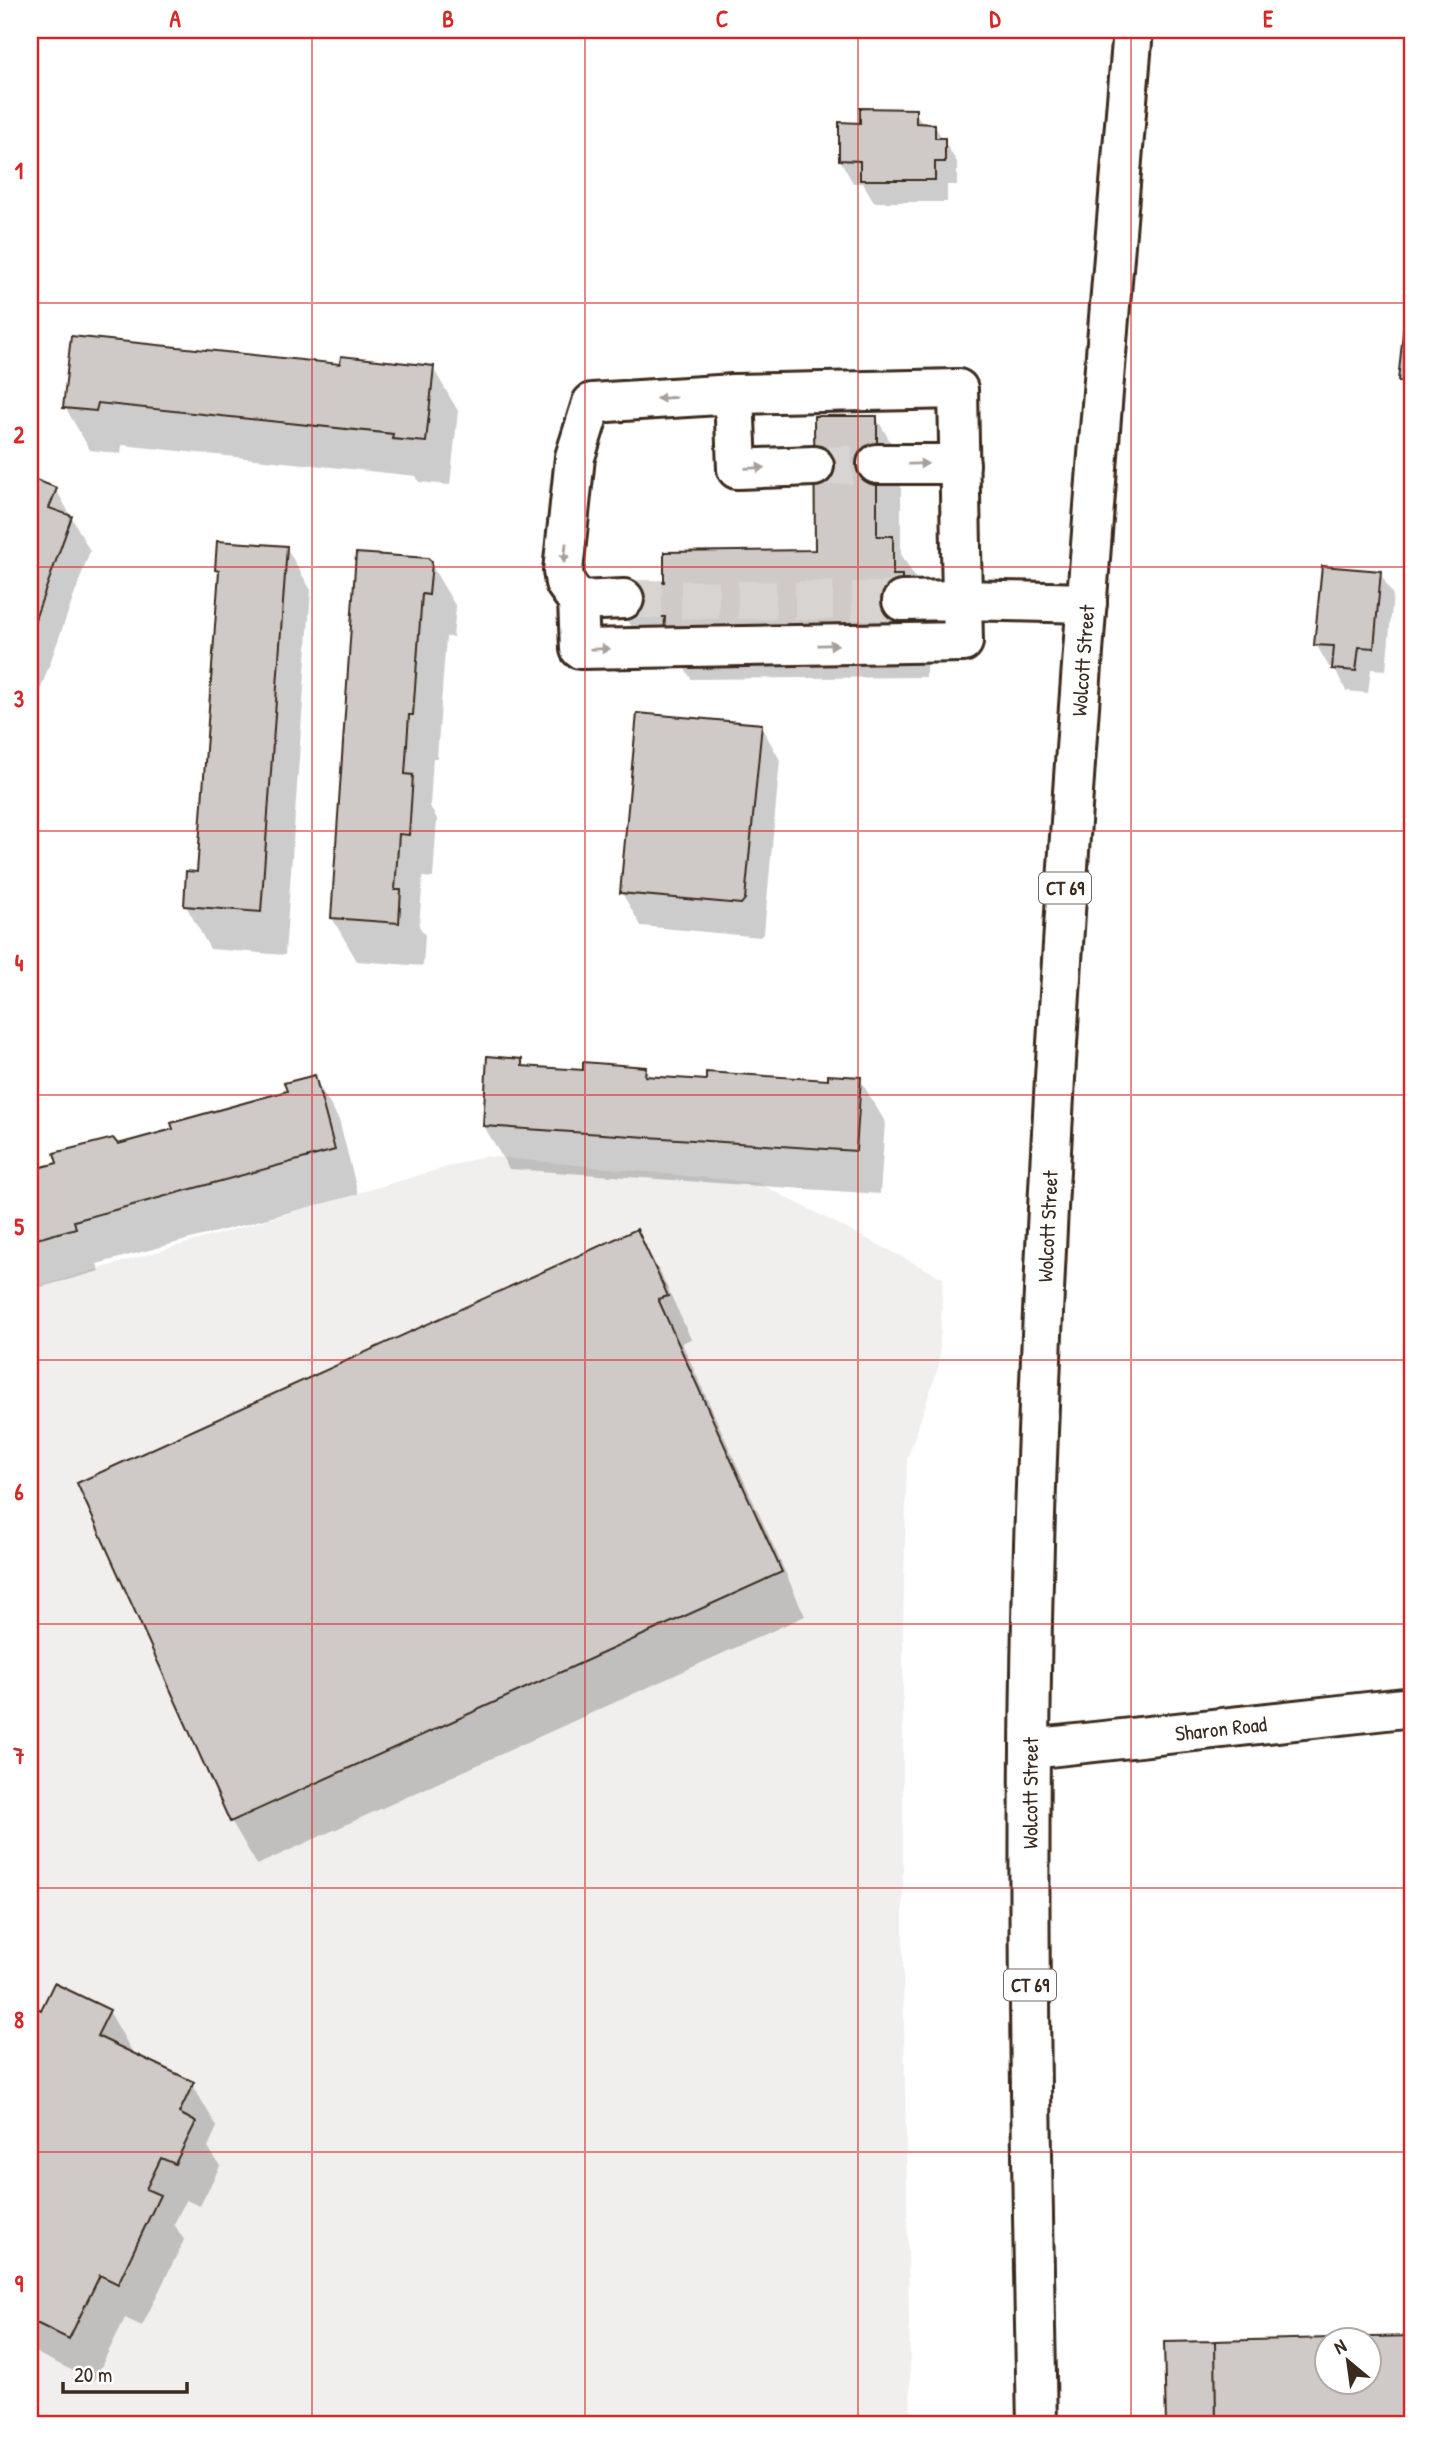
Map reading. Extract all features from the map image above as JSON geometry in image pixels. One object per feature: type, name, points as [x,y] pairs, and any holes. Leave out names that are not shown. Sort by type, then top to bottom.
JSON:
[{"type":"main road","name":"Wolcott Street","points":[[1037,2425],[1029,1895],[1034,1545],[1053,1079],[1087,603],[1133,30]]},
{"type":"main road","points":[[958,390],[960,464],[963,642],[580,649],[578,601],[565,583],[563,571],[575,457],[592,403],[734,394],[958,390]]},
{"type":"main road","points":[[734,394],[737,469],[814,466]]},
{"type":"main road","points":[[877,464],[960,464]]},
{"type":"main road","points":[[578,601],[624,599]]},
{"type":"main road","points":[[902,601],[1087,603]]},
{"type":"main road","name":"Sharon Road","points":[[1030,1749],[1413,1707]]},
{"type":"shaded area","points":[[485,1156],[758,1183],[943,1278],[939,1365],[907,1460],[903,1628],[903,1965],[911,2425],[30,2425],[30,1289]]},
{"type":"building","points":[[860,108],[916,109],[916,123],[935,124],[935,138],[945,138],[945,162],[935,162],[935,180],[860,180],[860,161],[839,160],[839,122],[860,123]]},
{"type":"building","points":[[1404,323],[1413,324],[1413,383],[1398,381]]},
{"type":"building","points":[[71,336],[340,364],[341,356],[434,366],[426,442],[392,439],[393,434],[98,403],[96,411],[63,408]]},
{"type":"building","points":[[814,416],[877,416],[877,536],[893,536],[893,575],[902,575],[902,634],[664,636],[665,617],[624,617],[624,583],[664,582],[664,552],[815,550]]},
{"type":"building","points":[[31,478],[57,488],[49,508],[72,516],[30,633]]},
{"type":"building","points":[[217,541],[287,546],[261,912],[184,906],[186,871],[197,872],[219,571],[215,570]]},
{"type":"building","points":[[356,553],[428,558],[432,562],[429,595],[422,594],[413,715],[409,715],[405,774],[413,775],[409,835],[399,834],[395,890],[401,890],[399,923],[331,918]]},
{"type":"building","points":[[1322,566],[1381,571],[1374,648],[1359,647],[1356,671],[1332,669],[1334,646],[1314,645]]},
{"type":"building","points":[[637,713],[762,724],[745,899],[741,904],[620,893]]},
{"type":"building","points":[[487,1056],[522,1059],[522,1066],[583,1070],[583,1062],[646,1067],[645,1076],[706,1080],[706,1072],[828,1080],[828,1075],[861,1077],[856,1151],[483,1126]]},
{"type":"building","points":[[315,1075],[335,1150],[74,1221],[76,1228],[30,1241],[30,1170],[57,1163],[54,1153],[113,1138],[118,1144],[173,1129],[171,1123],[287,1091],[284,1083]]},
{"type":"building","points":[[637,1229],[668,1296],[658,1299],[782,1572],[230,1822],[77,1483]]},
{"type":"building","points":[[54,1983],[110,2010],[97,2036],[194,2082],[179,2113],[196,2122],[175,2164],[161,2158],[146,2189],[160,2195],[118,2284],[100,2275],[69,2339],[30,2320],[30,2005],[41,2010]]},
{"type":"building","points":[[1413,2336],[1413,2425],[1216,2425],[1215,2341],[1314,2338],[1314,2396],[1384,2396],[1384,2337]]},
{"type":"building","points":[[1215,2341],[1216,2425],[1166,2425],[1164,2342]]},
{"type":"tunnel","points":[[814,466],[877,464]]},
{"type":"tunnel","points":[[624,599],[902,601]]}]
